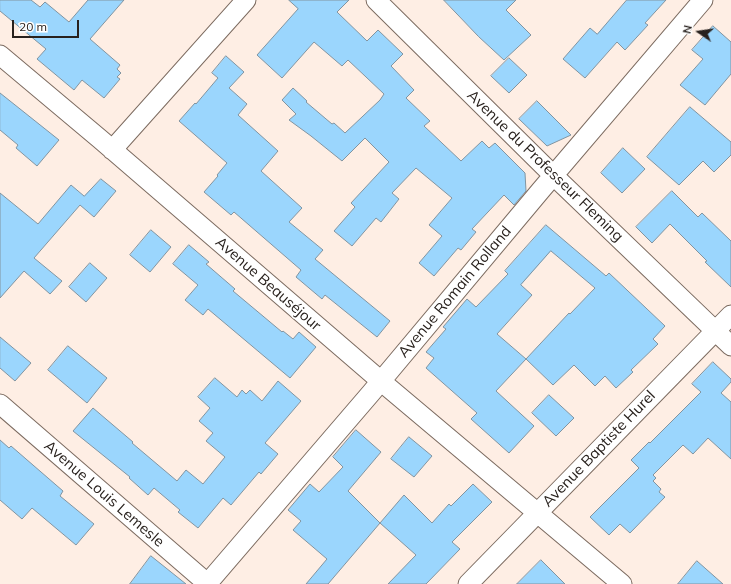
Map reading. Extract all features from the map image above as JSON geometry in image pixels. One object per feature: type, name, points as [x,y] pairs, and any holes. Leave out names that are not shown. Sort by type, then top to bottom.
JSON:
[{"type":"street","points":[[112,150],[246,0]]},
{"type":"street","name":"Avenue du Professeur Fleming","points":[[376,0],[554,176],[731,346]]},
{"type":"street","name":"Avenue Romain Rolland","points":[[208,584],[703,0]]},
{"type":"street","name":"Avenue Beauséjour","points":[[0,55],[381,381],[622,584]]},
{"type":"street","name":"Avenue Baptiste Hurel","points":[[468,584],[731,315]]},
{"type":"street","name":"Avenue Louis Lemesle","points":[[0,404],[208,584]]},
{"type":"building","points":[[0,0],[31,0],[40,7],[45,2],[69,22],[88,0],[124,0],[90,39],[120,65],[117,69],[121,73],[117,77],[120,79],[104,98],[82,80],[74,90],[37,59],[46,49],[0,11]]},
{"type":"building","points":[[289,0],[349,0],[337,12],[367,41],[378,30],[403,54],[391,66],[414,90],[406,98],[430,121],[424,126],[461,161],[482,141],[489,148],[495,143],[525,173],[526,191],[514,205],[504,195],[472,229],[476,232],[461,250],[458,248],[434,276],[419,263],[442,236],[429,225],[452,198],[416,168],[392,193],[399,199],[381,222],[376,218],[352,246],[334,231],[355,207],[351,203],[389,162],[365,138],[342,161],[289,120],[296,114],[282,100],[293,88],[307,101],[306,102],[345,133],[380,100],[384,94],[348,60],[342,66],[314,42],[282,78],[257,55],[298,9]]},
{"type":"building","points":[[444,0],[516,0],[506,10],[531,35],[504,60],[479,37]]},
{"type":"building","points":[[627,0],[666,0],[645,23],[648,25],[625,50],[617,42],[585,78],[563,59],[590,28],[597,34]]},
{"type":"building","points":[[713,26],[731,42],[731,74],[705,105],[680,85],[703,59],[692,50]]},
{"type":"building","points":[[226,56],[244,72],[229,88],[247,104],[238,115],[278,151],[261,171],[302,208],[289,222],[323,250],[315,259],[390,321],[377,337],[325,295],[322,299],[296,277],[301,270],[234,212],[231,215],[204,192],[227,163],[179,121],[218,78],[212,73]]},
{"type":"building","points":[[509,58],[527,75],[509,93],[491,76]]},
{"type":"building","points":[[0,93],[59,140],[37,166],[16,148],[18,145],[0,130]]},
{"type":"building","points":[[537,101],[571,135],[547,146],[519,119]]},
{"type":"building","points":[[690,107],[731,142],[731,155],[714,172],[703,161],[679,185],[647,157]]},
{"type":"building","points":[[623,148],[645,169],[622,193],[601,173]]},
{"type":"building","points":[[101,179],[116,191],[94,217],[80,205],[34,258],[62,281],[50,294],[24,271],[0,298],[0,193],[38,224],[71,185],[84,196]]},
{"type":"building","points":[[672,191],[698,217],[702,213],[731,241],[731,287],[705,262],[707,261],[670,224],[652,243],[636,227]]},
{"type":"building","points":[[546,225],[606,276],[609,273],[665,326],[653,339],[658,344],[631,370],[633,372],[616,388],[605,376],[595,386],[574,365],[553,385],[526,359],[496,391],[534,426],[509,453],[471,419],[477,413],[426,368],[434,358],[426,352],[446,329],[443,327],[467,299],[476,307],[508,274],[505,271]],"holes":[[[551,251],[595,288],[570,314],[569,313],[526,359],[497,334],[532,295],[521,285]]]},
{"type":"building","points":[[151,230],[171,247],[150,272],[130,255]]},
{"type":"building","points":[[189,245],[209,262],[206,264],[235,289],[233,291],[282,332],[283,331],[293,339],[299,332],[316,347],[290,378],[208,309],[203,315],[185,300],[198,285],[173,264]]},
{"type":"building","points":[[90,263],[107,278],[86,302],[69,287]]},
{"type":"building","points":[[0,337],[31,363],[15,381],[0,368]]},
{"type":"building","points":[[68,346],[107,378],[87,403],[48,370]]},
{"type":"building","points":[[713,362],[731,379],[731,382],[721,393],[731,402],[731,459],[708,438],[693,454],[683,445],[653,475],[656,478],[653,481],[661,489],[659,492],[665,497],[630,533],[620,524],[609,535],[590,517],[639,468],[631,460],[701,392],[692,384]]},
{"type":"building","points":[[215,378],[237,397],[242,390],[246,394],[250,390],[262,401],[278,381],[301,401],[265,443],[278,454],[261,474],[259,472],[231,505],[223,498],[198,528],[178,512],[180,510],[154,488],[148,495],[129,478],[130,477],[73,431],[93,408],[177,481],[186,470],[203,484],[225,457],[206,441],[213,433],[199,421],[210,408],[198,397]]},
{"type":"building","points":[[549,395],[574,418],[556,436],[532,413]]},
{"type":"building","points":[[356,430],[381,452],[348,491],[380,523],[328,584],[306,584],[327,559],[293,530],[301,521],[288,510],[310,484],[319,492],[343,467],[333,457]]},
{"type":"building","points":[[409,437],[432,456],[414,477],[391,459]]},
{"type":"building","points":[[0,440],[9,448],[11,446],[63,491],[60,496],[94,524],[76,545],[32,508],[22,519],[0,500]]},
{"type":"building","points":[[473,484],[492,502],[452,542],[460,549],[426,584],[388,584],[416,555],[380,523],[404,495],[432,523],[449,504],[451,506]]},
{"type":"building","points":[[151,556],[186,584],[130,584]]},
{"type":"building","points":[[541,560],[565,584],[517,584]]},
{"type":"building","points":[[697,561],[723,584],[678,584]]}]
